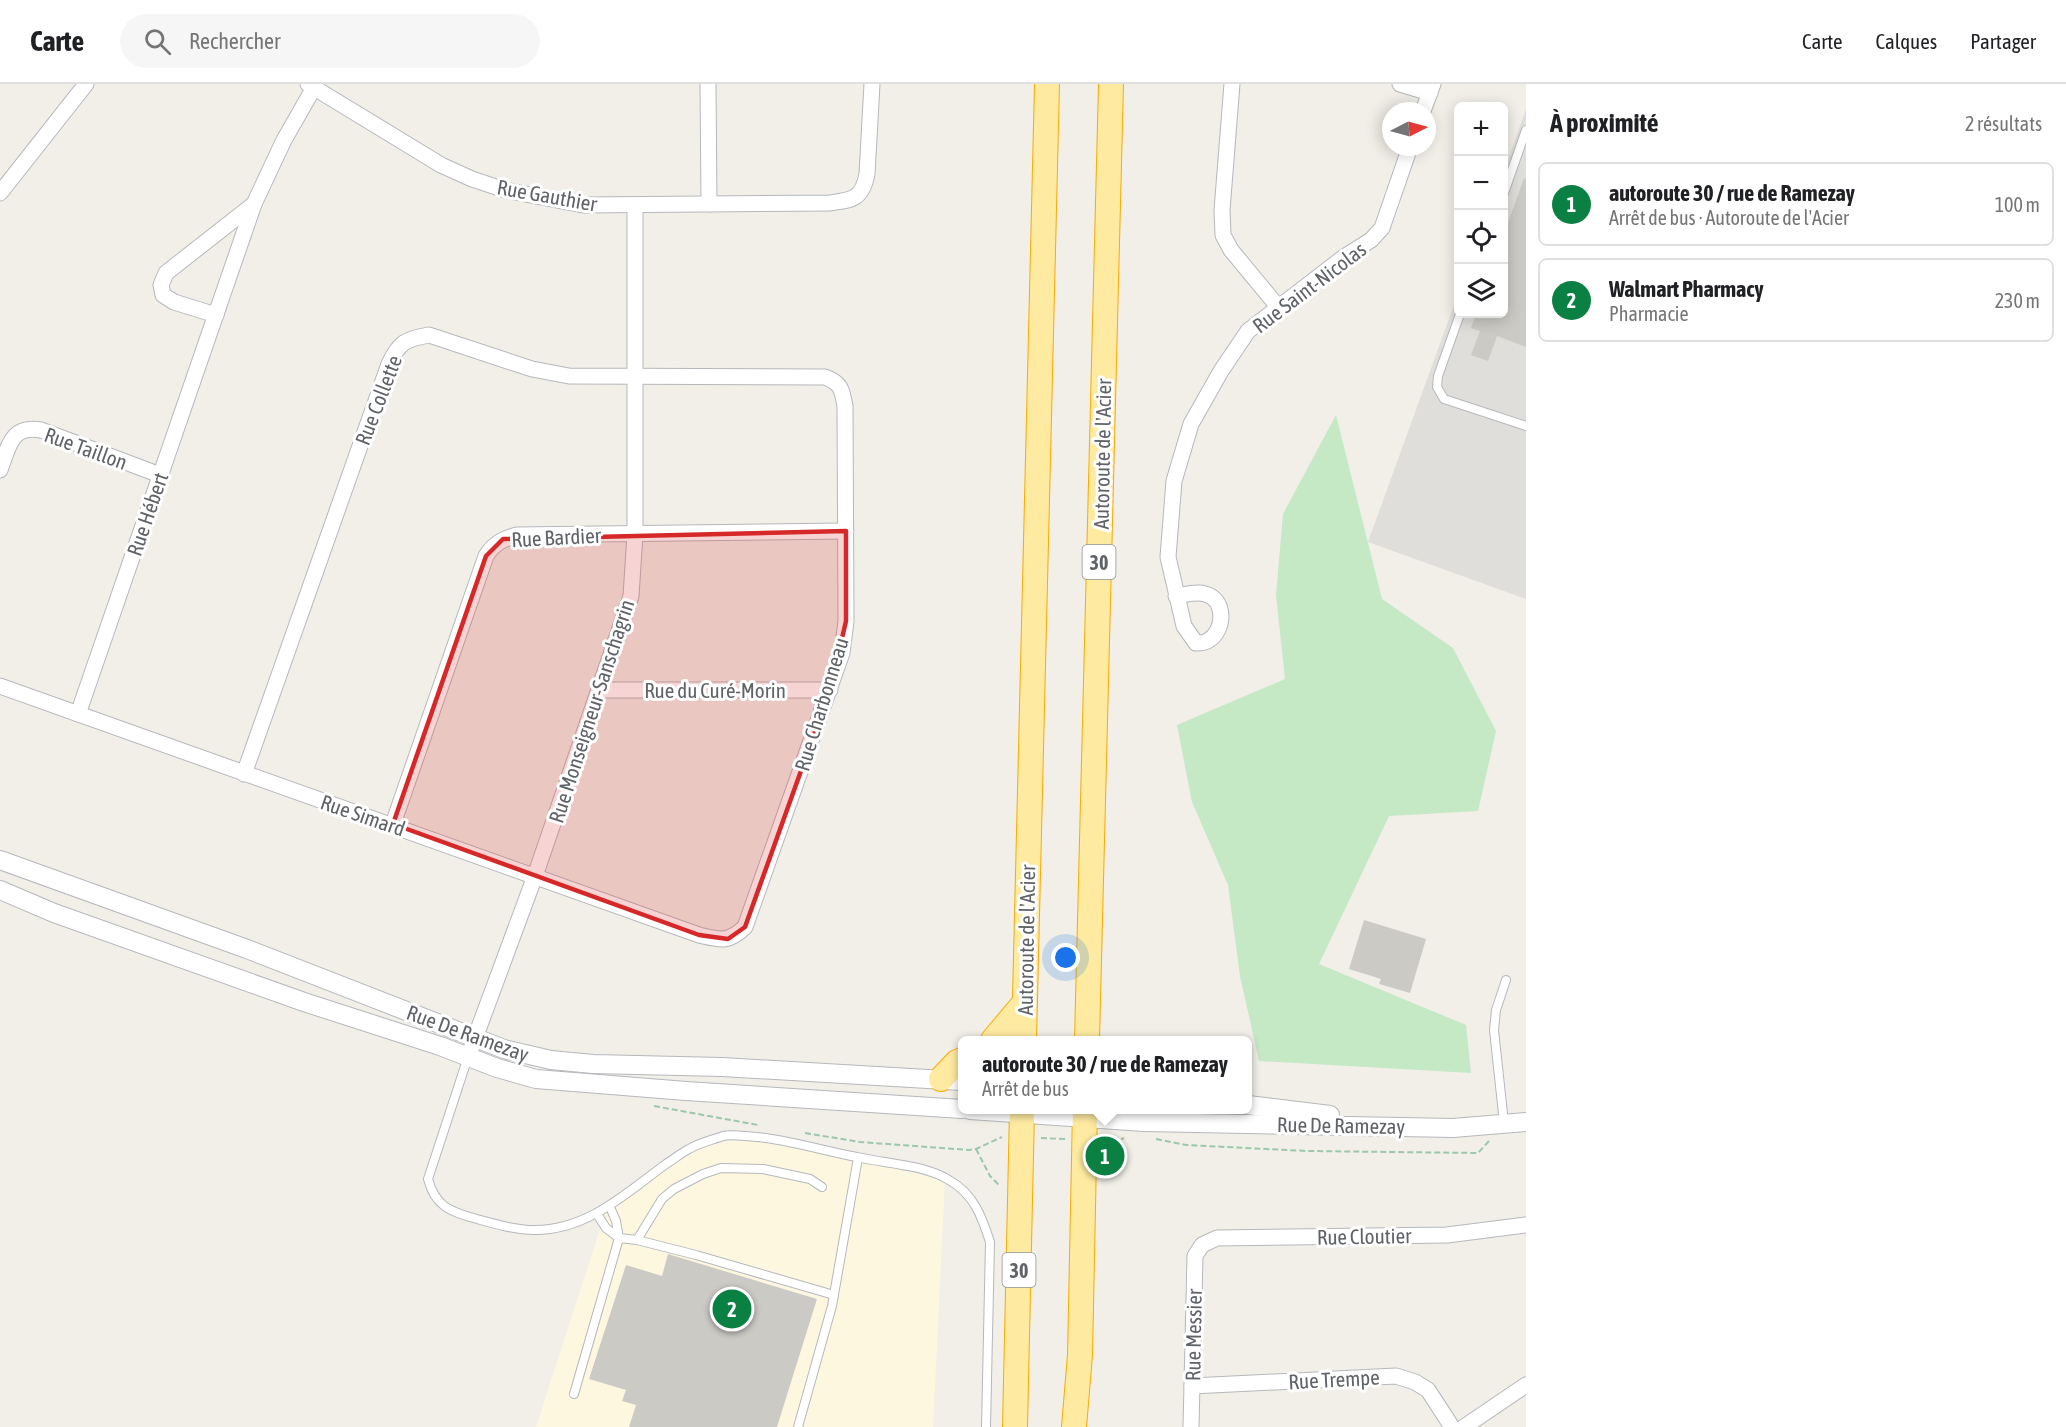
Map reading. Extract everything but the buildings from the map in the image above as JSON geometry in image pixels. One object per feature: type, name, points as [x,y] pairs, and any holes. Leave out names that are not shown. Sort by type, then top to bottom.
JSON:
[{"type":"highway","name":"Autoroute de l'Acier","points":[[1024,1036],[1047,84]]},
{"type":"highway","name":"Autoroute de l'Acier","points":[[1087,1036],[1111,84]]},
{"type":"highway","points":[[997,1036],[1025,1002]]},
{"type":"highway","points":[[952,1080],[958,1062]]},
{"type":"highway","name":"30","points":[[1015,1427],[1022,1114]]},
{"type":"highway","points":[[1074,1427],[1080,1355],[1085,1114]]},
{"type":"street","points":[[0,193],[86,84]]},
{"type":"street","points":[[708,84],[709,204]]},
{"type":"street","name":"Rue Gauthier","points":[[313,85],[409,147],[472,180],[505,190],[583,205],[635,206],[848,201],[859,195],[864,186],[872,84]]},
{"type":"street","points":[[1232,84],[1222,210],[1223,235],[1231,250],[1279,308]]},
{"type":"street","points":[[1400,84],[1431,89]]},
{"type":"street","name":"Rue Hébert","points":[[78,714],[254,204],[313,85]]},
{"type":"street","name":"Rue Saint-Nicolas","points":[[1176,596],[1168,557],[1170,515],[1174,481],[1191,424],[1221,371],[1248,332],[1344,257],[1371,240],[1382,228],[1407,156]]},
{"type":"street","name":"Rue Hébert","points":[[216,315],[174,302],[163,295],[161,285],[166,273],[254,204]]},
{"type":"street","name":"Rue Monseigneur-Sanschagrin","points":[[468,1057],[535,876],[631,596],[635,534],[635,206]]},
{"type":"street","name":"Rue Collette","points":[[244,774],[397,347],[411,338],[429,335],[532,369],[569,376],[825,377],[836,381]]},
{"type":"street","name":"Rue Charbonneau","points":[[728,939],[745,927],[842,653],[846,621],[845,405],[843,391],[836,381]]},
{"type":"street","name":"Rue Taillon","points":[[0,470],[12,438],[23,430],[32,429],[41,430],[160,475]]},
{"type":"street","name":"Rue Bardier","points":[[393,824],[486,556],[492,546],[503,539],[517,535],[846,531]]},
{"type":"street","name":"Rue Simard","points":[[0,686],[244,774],[393,824],[699,935],[728,939]]},
{"type":"street","name":"Rue du Curé-Morin","points":[[600,690],[830,690]]},
{"type":"street","name":"Rue De Ramezay","points":[[0,860],[247,949],[522,1054],[574,1062],[722,1067],[952,1080]]},
{"type":"street","points":[[29,902],[38,873]]},
{"type":"street","name":"Rue De Ramezay","points":[[0,890],[54,913],[239,979],[512,1073],[547,1081],[958,1109]]},
{"type":"street","points":[[239,979],[247,949]]},
{"type":"street","name":"Rue De Ramezay","points":[[1252,1105],[1453,1128],[1526,1122]]},
{"type":"street","name":"Rue De Ramezay","points":[[1085,1114],[1144,1122],[1424,1126]]},
{"type":"street","name":"Rue Cloutier","points":[[1202,1245],[1216,1238],[1438,1235],[1526,1225]]},
{"type":"street","name":"Rue Messier","points":[[1191,1427],[1194,1256],[1202,1245]]},
{"type":"street","name":"Rue Trempe","points":[[1192,1386],[1395,1376],[1415,1382],[1428,1390],[1452,1427]]},
{"type":"street","points":[[1464,1427],[1526,1385]]},
{"type":"lane","points":[[1508,179],[1526,130]]},
{"type":"lane","points":[[1459,318],[1438,376],[1437,387],[1444,399],[1526,426]]},
{"type":"lane","points":[[1504,1125],[1494,1030],[1496,1010],[1506,980]]},
{"type":"lane","points":[[468,1057],[428,1179],[432,1195],[442,1205],[464,1216],[500,1226],[535,1230],[562,1226],[597,1214],[689,1149],[726,1135],[766,1137],[858,1158],[930,1171],[951,1180],[971,1197],[982,1217],[990,1242],[986,1427]]},
{"type":"lane","points":[[798,1427],[823,1345],[834,1296],[858,1158]]},
{"type":"lane","points":[[637,1240],[662,1199],[674,1188],[721,1168],[763,1169],[810,1179],[822,1187]]},
{"type":"lane","points":[[574,1394],[619,1238],[616,1221],[610,1207]]},
{"type":"lane","points":[[597,1214],[606,1228],[619,1238],[637,1240],[834,1296]]},
{"type":"path","points":[[654,1106],[765,1126]]},
{"type":"path","points":[[803,1133],[860,1142],[969,1150],[1000,1137],[1007,1137]]},
{"type":"path","points":[[1105,1142],[1114,1143],[1120,1138],[1130,1137]]},
{"type":"path","points":[[1035,1138],[1066,1139]]},
{"type":"path","name":"Rue De Ramezay","points":[[1152,1139],[1186,1145],[1307,1151],[1478,1153]]},
{"type":"path","points":[[1105,1156],[1114,1156],[1116,1148],[1114,1143]]},
{"type":"path","points":[[976,1149],[993,1180],[998,1184],[1007,1185]]},
{"type":"highlighted area","points":[[846,531],[846,621],[830,690],[745,927],[728,939],[699,935],[393,824],[486,556],[503,539]]},
{"type":"shaded area","points":[[1526,109],[1526,599],[1368,542],[1454,305],[1454,318],[1508,318],[1508,159]]},
{"type":"shaded area","points":[[726,1140],[766,1141],[945,1180],[933,1427],[536,1427],[606,1211],[690,1153]]},
{"type":"green space","points":[[1336,415],[1382,599],[1453,648],[1496,731],[1478,811],[1389,816],[1319,964],[1466,1025],[1471,1073],[1259,1061],[1240,976],[1228,885],[1192,802],[1177,725],[1285,679],[1276,595],[1283,514]]},
{"type":"place","name":"autoroute 30 / rue de Ramezay","points":[[1105,1156]]},
{"type":"place","name":"Walmart Pharmacy","points":[[732,1309]]}]
